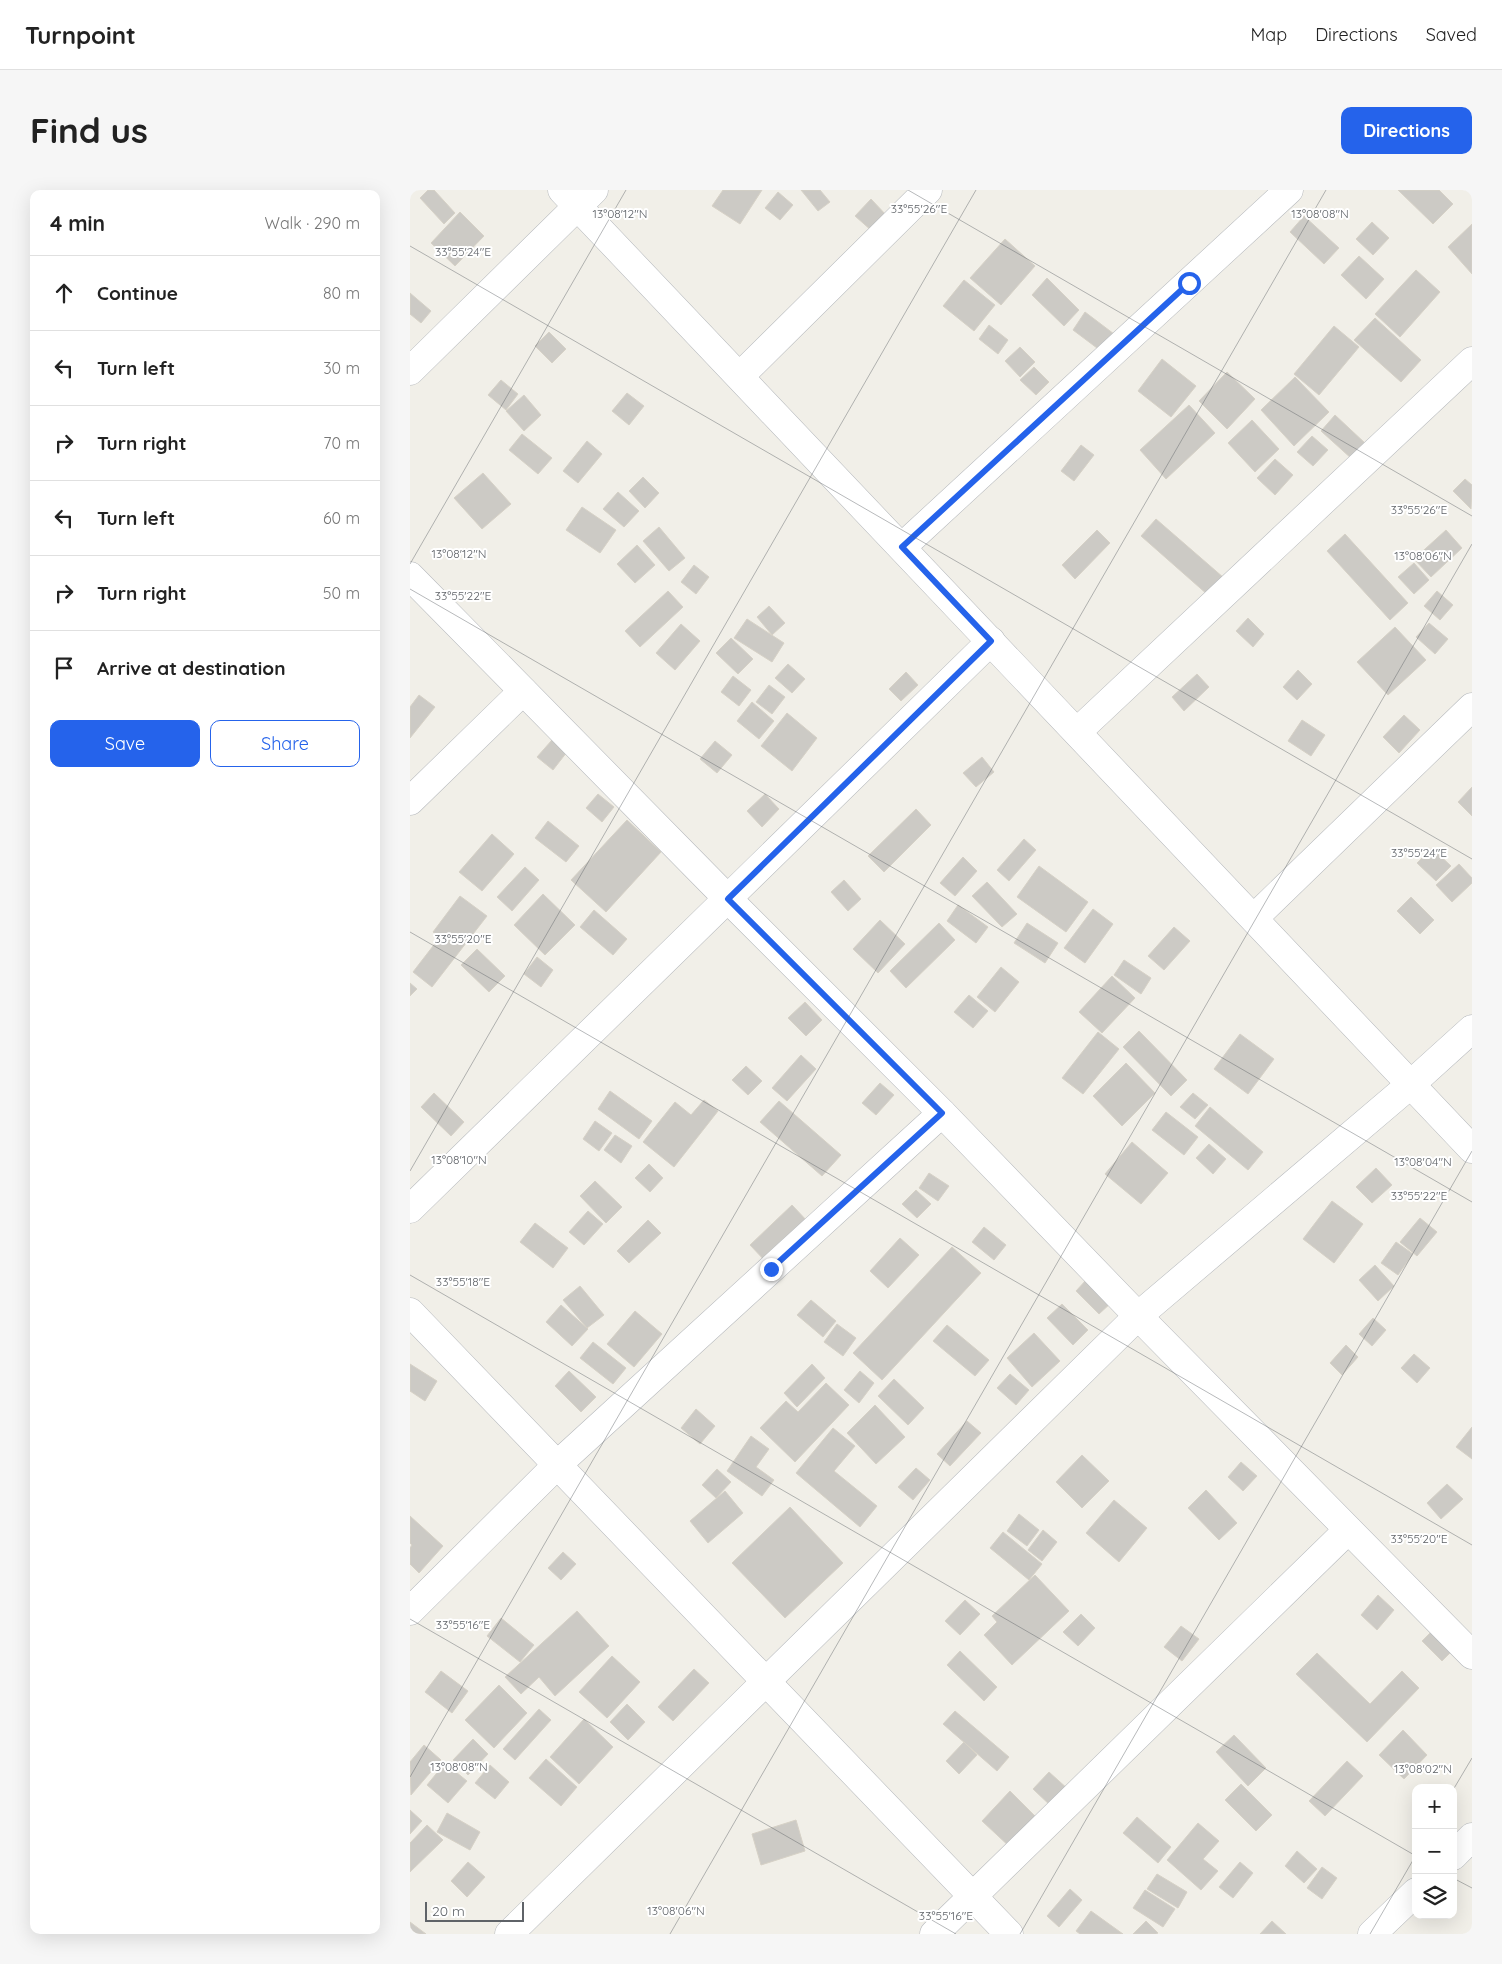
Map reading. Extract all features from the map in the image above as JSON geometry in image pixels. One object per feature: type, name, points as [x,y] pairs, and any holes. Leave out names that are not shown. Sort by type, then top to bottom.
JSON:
[{"type":"street","points":[[740,376],[928,190]]},
{"type":"street","points":[[902,547],[1289,190]]},
{"type":"street","points":[[410,371],[578,195],[740,376],[1472,1149]]},
{"type":"street","points":[[1077,732],[1472,361]]},
{"type":"street","points":[[410,576],[942,1113],[1138,1316],[1472,1655]]},
{"type":"street","points":[[410,1209],[991,641]]},
{"type":"street","points":[[410,801],[523,691]]},
{"type":"street","points":[[1254,918],[1472,706]]},
{"type":"street","points":[[509,1934],[1138,1316],[1410,1085],[1472,1029]]},
{"type":"street","points":[[410,1611],[557,1465],[942,1113]]},
{"type":"street","points":[[410,1312],[1009,1934]]},
{"type":"street","points":[[934,1934],[1348,1530]]},
{"type":"street","points":[[1457,1852],[1472,1838]]},
{"type":"street","points":[[1372,1934],[1412,1896]]},
{"type":"building","points":[[428,190],[434,190],[455,213],[444,224],[420,198]]},
{"type":"building","points":[[723,190],[762,190],[740,224],[712,206]]},
{"type":"building","points":[[801,190],[820,190],[830,202],[818,211]]},
{"type":"building","points":[[1398,190],[1439,190],[1453,204],[1433,224]]},
{"type":"building","points":[[778,192],[793,205],[780,220],[765,208]]},
{"type":"building","points":[[871,199],[887,216],[872,231],[855,216]]},
{"type":"building","points":[[460,212],[484,236],[455,266],[431,243]]},
{"type":"building","points":[[1304,216],[1339,248],[1324,264],[1290,232]]},
{"type":"building","points":[[1372,222],[1389,238],[1373,255],[1356,239]]},
{"type":"building","points":[[1472,224],[1472,274],[1448,247]]},
{"type":"building","points":[[1005,239],[1035,266],[1001,305],[970,278]]},
{"type":"building","points":[[1359,256],[1384,279],[1366,299],[1341,275]]},
{"type":"building","points":[[1416,270],[1440,292],[1400,337],[1375,314]]},
{"type":"building","points":[[1047,278],[1079,310],[1064,326],[1032,295]]},
{"type":"building","points":[[964,280],[995,305],[974,331],[943,306]]},
{"type":"building","points":[[410,293],[431,311],[421,323],[410,314]]},
{"type":"building","points":[[1085,312],[1114,334],[1101,351],[1073,330]]},
{"type":"building","points":[[1375,318],[1421,360],[1401,382],[1354,340]]},
{"type":"building","points":[[989,325],[1008,340],[998,354],[979,339]]},
{"type":"building","points":[[1334,326],[1359,347],[1319,395],[1294,374]]},
{"type":"building","points":[[549,332],[566,349],[552,363],[535,346]]},
{"type":"building","points":[[1020,347],[1035,362],[1020,377],[1005,361]]},
{"type":"building","points":[[1162,359],[1196,386],[1171,417],[1138,391]]},
{"type":"building","points":[[1034,367],[1049,382],[1036,395],[1020,380]]},
{"type":"building","points":[[1227,372],[1255,399],[1227,429],[1199,401]]},
{"type":"building","points":[[1295,377],[1329,412],[1294,446],[1261,410]]},
{"type":"building","points":[[501,380],[518,394],[506,410],[488,395]]},
{"type":"building","points":[[627,393],[644,406],[629,425],[612,411]]},
{"type":"building","points":[[524,395],[541,415],[524,431],[506,411]]},
{"type":"building","points":[[1189,405],[1215,433],[1166,479],[1140,450]]},
{"type":"building","points":[[1335,415],[1366,444],[1352,459],[1321,431]]},
{"type":"building","points":[[1252,420],[1279,449],[1255,472],[1228,443]]},
{"type":"building","points":[[522,434],[552,458],[538,474],[509,450]]},
{"type":"building","points":[[1312,436],[1328,450],[1313,466],[1297,452]]},
{"type":"building","points":[[587,441],[602,454],[578,483],[563,471]]},
{"type":"building","points":[[1081,445],[1094,455],[1074,481],[1061,471]]},
{"type":"building","points":[[1275,459],[1293,475],[1275,495],[1257,478]]},
{"type":"building","points":[[483,473],[511,504],[482,529],[454,498]]},
{"type":"building","points":[[643,477],[659,493],[645,508],[629,491]]},
{"type":"building","points":[[1465,479],[1472,485],[1471,509],[1453,491]]},
{"type":"building","points":[[618,492],[639,511],[624,527],[603,509]]},
{"type":"building","points":[[582,507],[616,530],[600,553],[566,530]]},
{"type":"building","points":[[1156,519],[1224,578],[1208,595],[1141,536]]},
{"type":"building","points":[[659,527],[685,558],[669,571],[643,541]]},
{"type":"building","points":[[1097,530],[1110,543],[1075,579],[1062,565]]},
{"type":"building","points":[[1446,530],[1462,548],[1431,577],[1414,559]]},
{"type":"building","points":[[1345,534],[1408,603],[1390,620],[1327,551]]},
{"type":"building","points":[[637,545],[655,565],[635,583],[617,564]]},
{"type":"building","points":[[1414,563],[1429,580],[1414,594],[1398,577]]},
{"type":"building","points":[[694,565],[709,577],[696,594],[681,582]]},
{"type":"building","points":[[668,591],[683,607],[640,647],[625,631]]},
{"type":"building","points":[[1437,591],[1453,605],[1440,620],[1424,606]]},
{"type":"building","points":[[769,606],[785,623],[772,635],[757,617]]},
{"type":"building","points":[[1248,618],[1264,634],[1253,647],[1236,631]]},
{"type":"building","points":[[747,619],[784,643],[772,662],[734,638]]},
{"type":"building","points":[[1429,623],[1448,639],[1435,654],[1416,637]]},
{"type":"building","points":[[681,624],[700,641],[675,670],[656,653]]},
{"type":"building","points":[[1395,627],[1426,660],[1388,695],[1357,662]]},
{"type":"building","points":[[731,638],[753,659],[738,674],[716,653]]},
{"type":"building","points":[[788,664],[805,679],[792,693],[775,678]]},
{"type":"building","points":[[1298,670],[1312,684],[1297,700],[1283,687]]},
{"type":"building","points":[[906,672],[918,685],[901,701],[889,689]]},
{"type":"building","points":[[1197,674],[1209,687],[1184,711],[1172,697]]},
{"type":"building","points":[[733,676],[751,690],[739,706],[721,692]]},
{"type":"building","points":[[769,685],[785,697],[772,714],[756,702]]},
{"type":"building","points":[[419,695],[435,707],[410,738],[410,707]]},
{"type":"building","points":[[752,702],[774,721],[759,739],[737,721]]},
{"type":"building","points":[[787,713],[817,738],[792,771],[761,746]]},
{"type":"building","points":[[1404,715],[1420,730],[1399,753],[1383,737]]},
{"type":"building","points":[[1302,720],[1325,735],[1311,756],[1288,741]]},
{"type":"building","points":[[552,740],[567,752],[553,770],[537,757]]},
{"type":"building","points":[[715,741],[732,755],[717,773],[700,759]]},
{"type":"building","points":[[982,757],[994,772],[976,787],[963,773]]},
{"type":"building","points":[[1472,787],[1472,816],[1458,802]]},
{"type":"building","points":[[598,794],[614,807],[602,822],[586,808]]},
{"type":"building","points":[[765,794],[779,809],[762,827],[747,811]]},
{"type":"building","points":[[916,809],[931,825],[884,872],[868,856]]},
{"type":"building","points":[[627,820],[661,852],[606,912],[571,880]]},
{"type":"building","points":[[548,821],[579,846],[566,862],[535,838]]},
{"type":"building","points":[[492,834],[514,854],[482,891],[459,872]]},
{"type":"building","points":[[1024,839],[1036,850],[1009,881],[997,870]]},
{"type":"building","points":[[1432,848],[1451,866],[1436,881],[1417,863]]},
{"type":"building","points":[[963,857],[977,871],[955,896],[940,883]]},
{"type":"building","points":[[1459,864],[1472,878],[1472,883],[1452,902],[1436,885]]},
{"type":"building","points":[[1039,866],[1088,902],[1066,932],[1017,897]]},
{"type":"building","points":[[525,867],[539,880],[512,911],[497,897]]},
{"type":"building","points":[[844,880],[861,899],[848,911],[831,892]]},
{"type":"building","points":[[987,882],[1017,914],[1002,927],[972,896]]},
{"type":"building","points":[[543,894],[575,925],[545,955],[514,925]]},
{"type":"building","points":[[460,896],[487,916],[432,987],[413,972],[440,937],[433,932]]},
{"type":"building","points":[[1411,897],[1434,920],[1420,934],[1397,911]]},
{"type":"building","points":[[958,905],[988,927],[976,943],[947,921]]},
{"type":"building","points":[[1093,909],[1113,924],[1085,963],[1064,948]]},
{"type":"building","points":[[594,910],[627,939],[613,955],[580,927]]},
{"type":"building","points":[[880,920],[905,944],[878,973],[853,949]]},
{"type":"building","points":[[939,923],[955,940],[906,988],[890,971]]},
{"type":"building","points":[[1027,923],[1058,943],[1045,963],[1014,943]]},
{"type":"building","points":[[1174,927],[1190,941],[1164,970],[1148,956]]},
{"type":"building","points":[[477,949],[505,976],[489,992],[461,965]]},
{"type":"building","points":[[537,957],[553,970],[541,987],[524,974]]},
{"type":"building","points":[[1124,960],[1151,978],[1141,994],[1114,975]]},
{"type":"building","points":[[1001,967],[1019,982],[995,1012],[977,997]]},
{"type":"building","points":[[1112,976],[1135,998],[1102,1033],[1079,1012]]},
{"type":"building","points":[[410,983],[417,989],[410,996]]},
{"type":"building","points":[[969,995],[988,1011],[973,1028],[954,1012]]},
{"type":"building","points":[[805,1002],[822,1020],[806,1036],[788,1018]]},
{"type":"building","points":[[1139,1031],[1187,1080],[1171,1096],[1123,1047]]},
{"type":"building","points":[[1098,1032],[1119,1049],[1083,1094],[1062,1078]]},
{"type":"building","points":[[1240,1034],[1274,1059],[1248,1094],[1214,1069]]},
{"type":"building","points":[[801,1055],[816,1069],[787,1101],[772,1088]]},
{"type":"building","points":[[1126,1063],[1155,1093],[1122,1126],[1093,1096]]},
{"type":"building","points":[[746,1066],[762,1081],[748,1095],[732,1080]]},
{"type":"building","points":[[880,1083],[894,1095],[876,1115],[862,1103]]},
{"type":"building","points":[[610,1091],[652,1121],[639,1139],[598,1109]]},
{"type":"building","points":[[434,1093],[464,1122],[451,1136],[421,1107]]},
{"type":"building","points":[[1193,1093],[1208,1105],[1195,1119],[1180,1107]]},
{"type":"building","points":[[704,1100],[718,1111],[674,1167],[643,1142],[675,1102],[691,1115]]},
{"type":"building","points":[[779,1101],[841,1155],[822,1176],[760,1122]]},
{"type":"building","points":[[1210,1107],[1263,1152],[1248,1170],[1195,1126]]},
{"type":"building","points":[[1166,1112],[1198,1137],[1184,1155],[1152,1130]]},
{"type":"building","points":[[595,1121],[612,1133],[599,1151],[583,1139]]},
{"type":"building","points":[[615,1135],[632,1146],[621,1163],[604,1150]]},
{"type":"building","points":[[1132,1142],[1168,1173],[1141,1204],[1105,1174]]},
{"type":"building","points":[[1209,1144],[1226,1159],[1213,1174],[1196,1158]]},
{"type":"building","points":[[649,1164],[663,1178],[650,1192],[635,1178]]},
{"type":"building","points":[[1376,1168],[1392,1185],[1372,1203],[1356,1187]]},
{"type":"building","points":[[929,1173],[949,1186],[938,1201],[919,1188]]},
{"type":"building","points":[[595,1181],[622,1207],[606,1223],[580,1196]]},
{"type":"building","points":[[916,1190],[931,1204],[917,1218],[902,1204]]},
{"type":"building","points":[[1332,1201],[1363,1224],[1334,1263],[1303,1239]]},
{"type":"building","points":[[792,1205],[809,1223],[767,1263],[750,1245]]},
{"type":"building","points":[[588,1211],[603,1224],[584,1245],[569,1232]]},
{"type":"building","points":[[1420,1218],[1437,1232],[1417,1256],[1400,1242]]},
{"type":"building","points":[[648,1220],[661,1233],[629,1263],[617,1251]]},
{"type":"building","points":[[535,1223],[568,1248],[553,1268],[520,1242]]},
{"type":"building","points":[[984,1227],[1006,1245],[994,1260],[972,1242]]},
{"type":"building","points":[[900,1238],[919,1255],[888,1288],[870,1271]]},
{"type":"building","points":[[1396,1242],[1413,1254],[1398,1275],[1381,1263]]},
{"type":"building","points":[[952,1247],[981,1273],[882,1380],[853,1353]]},
{"type":"building","points":[[1375,1265],[1394,1286],[1378,1301],[1359,1280]]},
{"type":"building","points":[[1087,1279],[1112,1302],[1099,1314],[1076,1291]]},
{"type":"building","points":[[580,1286],[604,1315],[587,1328],[563,1300]]},
{"type":"building","points":[[811,1300],[836,1321],[823,1337],[797,1315]]},
{"type":"building","points":[[1062,1304],[1088,1330],[1073,1345],[1047,1318]]},
{"type":"building","points":[[561,1305],[588,1329],[572,1346],[546,1322]]},
{"type":"building","points":[[635,1311],[662,1334],[634,1367],[607,1344]]},
{"type":"building","points":[[1373,1318],[1386,1330],[1372,1346],[1359,1334]]},
{"type":"building","points":[[837,1324],[856,1338],[843,1356],[824,1342]]},
{"type":"building","points":[[947,1325],[989,1360],[975,1376],[933,1341]]},
{"type":"building","points":[[1034,1333],[1060,1361],[1032,1387],[1007,1358]]},
{"type":"building","points":[[593,1342],[626,1368],[613,1384],[580,1358]]},
{"type":"building","points":[[1346,1345],[1358,1357],[1342,1375],[1330,1363]]},
{"type":"building","points":[[1414,1354],[1430,1368],[1417,1383],[1401,1368]]},
{"type":"building","points":[[410,1364],[437,1381],[425,1401],[410,1391]]},
{"type":"building","points":[[812,1364],[825,1378],[797,1407],[784,1393]]},
{"type":"building","points":[[569,1371],[596,1397],[581,1412],[555,1386]]},
{"type":"building","points":[[860,1371],[874,1383],[859,1403],[844,1390]]},
{"type":"building","points":[[1010,1374],[1029,1390],[1016,1405],[997,1388]]},
{"type":"building","points":[[894,1379],[924,1408],[908,1425],[878,1396]]},
{"type":"building","points":[[826,1383],[849,1405],[795,1462],[760,1428],[786,1401],[798,1412]]},
{"type":"building","points":[[875,1405],[905,1437],[876,1464],[847,1433]]},
{"type":"building","points":[[696,1409],[715,1426],[700,1444],[681,1428]]},
{"type":"building","points":[[967,1421],[981,1433],[950,1466],[937,1454]]},
{"type":"building","points":[[1472,1427],[1472,1459],[1456,1447]]},
{"type":"building","points":[[833,1428],[855,1446],[834,1471],[877,1506],[860,1527],[796,1473]]},
{"type":"building","points":[[751,1436],[769,1449],[756,1467],[774,1480],[762,1496],[727,1471]]},
{"type":"building","points":[[1082,1455],[1109,1481],[1082,1508],[1056,1482]]},
{"type":"building","points":[[1241,1462],[1257,1476],[1243,1491],[1228,1477]]},
{"type":"building","points":[[916,1468],[930,1480],[913,1500],[898,1487]]},
{"type":"building","points":[[717,1469],[731,1482],[716,1498],[702,1485]]},
{"type":"building","points":[[1447,1484],[1463,1499],[1441,1519],[1427,1503]]},
{"type":"building","points":[[1206,1490],[1237,1523],[1219,1540],[1188,1508]]},
{"type":"building","points":[[725,1491],[743,1513],[708,1543],[690,1521]]},
{"type":"building","points":[[1114,1500],[1147,1528],[1119,1562],[1086,1533]]},
{"type":"building","points":[[790,1507],[843,1563],[785,1618],[732,1563]]},
{"type":"building","points":[[1019,1514],[1039,1530],[1027,1546],[1007,1531]]},
{"type":"building","points":[[410,1516],[443,1546],[419,1573],[410,1564],[410,1548],[412,1545],[410,1543]]},
{"type":"building","points":[[1043,1530],[1057,1542],[1042,1561],[1028,1550]]},
{"type":"building","points":[[1003,1532],[1042,1564],[1029,1580],[990,1548]]},
{"type":"building","points":[[563,1552],[576,1564],[561,1580],[548,1568]]},
{"type":"building","points":[[1035,1575],[1069,1611],[1012,1665],[984,1635],[997,1622],[992,1616]]},
{"type":"building","points":[[1378,1595],[1394,1610],[1377,1630],[1361,1615]]},
{"type":"building","points":[[965,1600],[980,1614],[960,1635],[945,1621]]},
{"type":"building","points":[[577,1611],[609,1646],[555,1696],[539,1677],[521,1694],[505,1677]]},
{"type":"building","points":[[1081,1614],[1095,1628],[1078,1646],[1063,1632]]},
{"type":"building","points":[[501,1618],[534,1645],[520,1662],[487,1636]]},
{"type":"building","points":[[1181,1626],[1199,1639],[1182,1661],[1164,1647]]},
{"type":"building","points":[[1436,1627],[1456,1647],[1442,1661],[1422,1641]]},
{"type":"building","points":[[960,1651],[997,1687],[984,1701],[947,1665]]},
{"type":"building","points":[[1317,1653],[1370,1704],[1402,1671],[1419,1688],[1367,1742],[1296,1674]]},
{"type":"building","points":[[612,1656],[640,1682],[607,1718],[579,1692]]},
{"type":"building","points":[[694,1669],[709,1683],[673,1721],[658,1707]]},
{"type":"building","points":[[441,1671],[468,1691],[452,1713],[425,1692]]},
{"type":"building","points":[[499,1685],[527,1713],[494,1748],[465,1720]]},
{"type":"building","points":[[627,1704],[645,1722],[628,1740],[610,1722]]},
{"type":"building","points":[[539,1709],[551,1720],[515,1760],[503,1749]]},
{"type":"building","points":[[955,1711],[1009,1757],[997,1771],[943,1724]]},
{"type":"building","points":[[584,1719],[613,1747],[579,1784],[550,1757]]},
{"type":"building","points":[[1403,1730],[1427,1755],[1404,1779],[1379,1755]]},
{"type":"building","points":[[1234,1735],[1266,1768],[1248,1786],[1216,1752]]},
{"type":"building","points":[[473,1739],[488,1754],[468,1775],[453,1760]]},
{"type":"building","points":[[964,1742],[977,1755],[959,1774],[946,1761]]},
{"type":"building","points":[[424,1745],[441,1760],[411,1795],[410,1762]]},
{"type":"building","points":[[546,1759],[577,1787],[561,1806],[529,1778]]},
{"type":"building","points":[[1347,1761],[1363,1776],[1325,1816],[1309,1801]]},
{"type":"building","points":[[445,1763],[467,1781],[448,1803],[427,1785]]},
{"type":"building","points":[[490,1765],[509,1782],[495,1799],[475,1783]]},
{"type":"building","points":[[1049,1772],[1069,1790],[1052,1807],[1033,1789]]},
{"type":"building","points":[[1241,1784],[1272,1815],[1256,1831],[1225,1800]]},
{"type":"building","points":[[1010,1791],[1038,1819],[1011,1848],[982,1821]]},
{"type":"building","points":[[410,1810],[422,1821],[410,1834]]},
{"type":"building","points":[[447,1813],[480,1832],[470,1850],[437,1832]]},
{"type":"building","points":[[1137,1817],[1171,1847],[1158,1863],[1123,1833]]},
{"type":"building","points":[[796,1820],[805,1851],[761,1865],[752,1834]]},
{"type":"building","points":[[1198,1823],[1219,1841],[1203,1859],[1218,1871],[1201,1890],[1167,1860]]},
{"type":"building","points":[[427,1825],[443,1840],[410,1872],[410,1843]]},
{"type":"building","points":[[1297,1851],[1317,1869],[1304,1883],[1285,1866]]},
{"type":"building","points":[[468,1862],[485,1877],[467,1897],[451,1881]]},
{"type":"building","points":[[1240,1862],[1253,1873],[1233,1898],[1219,1887]]},
{"type":"building","points":[[1322,1867],[1337,1878],[1322,1899],[1307,1888]]},
{"type":"building","points":[[1157,1874],[1187,1892],[1178,1908],[1147,1889]]},
{"type":"building","points":[[1070,1889],[1082,1900],[1059,1927],[1047,1916]]},
{"type":"building","points":[[1145,1890],[1175,1909],[1163,1927],[1133,1908]]},
{"type":"building","points":[[1091,1911],[1123,1934],[1080,1934],[1076,1931]]},
{"type":"building","points":[[1146,1921],[1158,1933],[1133,1934]]},
{"type":"building","points":[[1272,1921],[1286,1934],[1260,1934]]},
{"type":"building","points":[[410,1922],[426,1934],[410,1934]]},
{"type":"route","points":[[771,1269],[942,1113],[728,899],[991,641],[902,547],[1189,283]]}]
